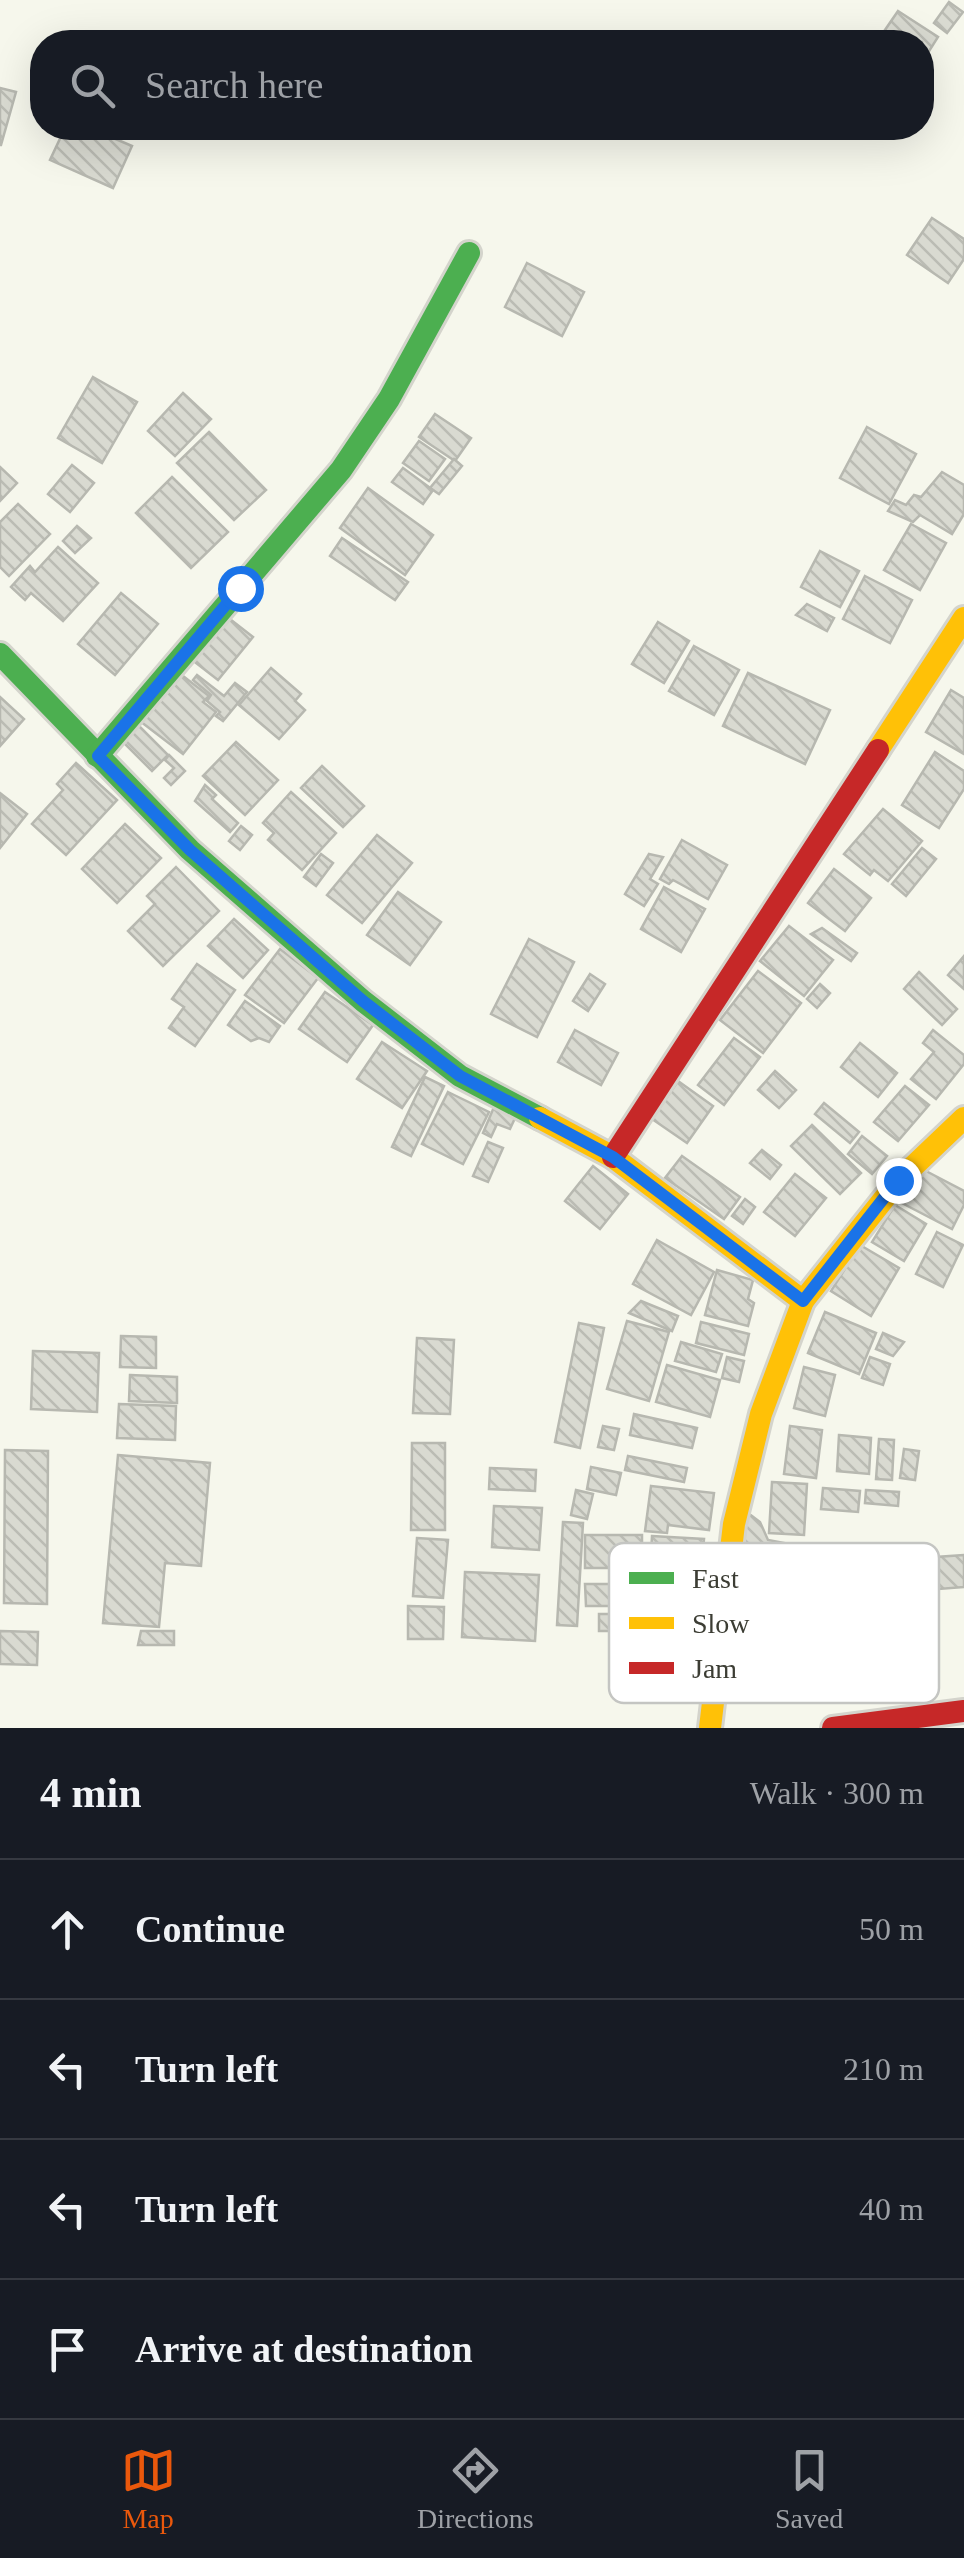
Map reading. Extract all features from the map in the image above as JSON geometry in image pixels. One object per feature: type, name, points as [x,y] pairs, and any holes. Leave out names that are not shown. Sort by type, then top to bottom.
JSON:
[{"type":"street","points":[[98,756],[341,470],[390,399],[468,252]]},
{"type":"street","points":[[613,1157],[964,618]]},
{"type":"street","points":[[0,654],[190,850],[363,1001],[460,1076],[613,1157],[803,1301]]},
{"type":"street","points":[[732,1543],[760,1414],[803,1301],[898,1180],[964,1118]]},
{"type":"street","points":[[710,1728],[713,1703]]},
{"type":"street","points":[[833,1728],[964,1711]]},
{"type":"building","points":[[949,2],[963,12],[947,33],[934,23]]},
{"type":"building","points":[[898,11],[927,30],[885,30]]},
{"type":"building","points":[[0,88],[16,92],[1,145],[0,145]]},
{"type":"building","points":[[59,140],[118,140],[132,146],[113,188],[50,160]]},
{"type":"building","points":[[932,218],[964,239],[964,259],[948,283],[907,255]]},
{"type":"building","points":[[527,263],[584,292],[562,336],[505,307]]},
{"type":"building","points":[[93,377],[137,402],[102,463],[58,438]]},
{"type":"building","points":[[183,393],[211,419],[175,456],[148,431]]},
{"type":"building","points":[[435,414],[471,438],[455,461],[419,437]]},
{"type":"building","points":[[867,427],[916,454],[889,504],[840,478]]},
{"type":"building","points":[[209,432],[266,490],[234,520],[177,463]]},
{"type":"building","points":[[419,441],[445,459],[429,481],[403,463]]},
{"type":"building","points":[[454,459],[462,466],[439,494],[430,488]]},
{"type":"building","points":[[72,465],[94,483],[70,512],[48,494]]},
{"type":"building","points":[[0,467],[17,483],[0,501]]},
{"type":"building","points":[[403,468],[433,490],[423,504],[392,482]]},
{"type":"building","points":[[942,472],[964,485],[964,514],[952,534],[920,515],[913,522],[888,511],[895,500],[906,505],[914,495],[921,497]]},
{"type":"building","points":[[172,477],[228,532],[191,568],[136,513]]},
{"type":"building","points":[[368,488],[433,535],[405,575],[340,528]]},
{"type":"building","points":[[18,504],[50,534],[9,576],[0,567],[0,522]]},
{"type":"building","points":[[911,524],[946,543],[920,590],[884,570]]},
{"type":"building","points":[[77,526],[91,538],[75,553],[63,541]]},
{"type":"building","points":[[342,538],[408,582],[395,600],[330,556]]},
{"type":"building","points":[[58,547],[98,583],[63,621],[31,593],[25,600],[11,587],[30,566],[35,572]]},
{"type":"building","points":[[820,551],[859,571],[840,607],[801,587]]},
{"type":"building","points":[[865,576],[912,600],[890,643],[843,619]]},
{"type":"building","points":[[121,593],[158,624],[115,675],[78,644]]},
{"type":"building","points":[[807,604],[834,618],[827,631],[796,615]]},
{"type":"building","points":[[226,616],[253,637],[218,680],[191,659]]},
{"type":"building","points":[[658,622],[689,641],[664,683],[632,664]]},
{"type":"building","points":[[694,646],[739,670],[714,715],[669,691]]},
{"type":"building","points":[[271,668],[301,694],[295,701],[305,710],[279,739],[239,705]]},
{"type":"building","points":[[174,669],[209,696],[203,702],[216,712],[183,754],[136,718]]},
{"type":"building","points":[[748,673],[830,710],[805,764],[723,726]]},
{"type":"building","points":[[197,675],[224,696],[235,683],[247,692],[223,721],[216,716],[220,712],[207,701],[211,695],[193,680]]},
{"type":"building","points":[[951,690],[964,698],[964,754],[926,732]]},
{"type":"building","points":[[0,697],[24,719],[0,746]]},
{"type":"building","points":[[135,722],[168,755],[152,771],[119,738]]},
{"type":"building","points":[[236,742],[278,780],[245,815],[203,776]]},
{"type":"building","points":[[935,752],[964,771],[964,789],[939,828],[902,805]]},
{"type":"building","points":[[169,755],[185,771],[171,785],[164,778],[174,768],[165,760]]},
{"type":"building","points":[[76,763],[117,800],[66,855],[32,824],[63,790],[57,784]]},
{"type":"building","points":[[322,766],[364,806],[343,827],[301,788]]},
{"type":"building","points":[[205,785],[216,795],[212,799],[238,823],[230,832],[195,801]]},
{"type":"building","points":[[291,792],[336,833],[302,870],[268,840],[274,833],[263,823]]},
{"type":"building","points":[[0,793],[27,814],[0,848]]},
{"type":"building","points":[[883,809],[922,841],[888,881],[874,870],[870,875],[844,854]]},
{"type":"building","points":[[125,824],[161,858],[117,903],[82,869]]},
{"type":"building","points":[[241,826],[252,835],[240,850],[229,841]]},
{"type":"building","points":[[377,835],[412,863],[362,923],[327,895]]},
{"type":"building","points":[[682,840],[727,865],[708,899],[673,880],[669,884],[660,879]]},
{"type":"building","points":[[922,848],[936,859],[906,896],[892,884]]},
{"type":"building","points":[[321,854],[333,863],[316,886],[304,877]]},
{"type":"building","points":[[649,854],[663,857],[650,879],[658,884],[644,906],[625,894]]},
{"type":"building","points":[[176,867],[219,911],[163,966],[128,931],[155,904],[147,896]]},
{"type":"building","points":[[834,869],[871,898],[845,931],[808,903]]},
{"type":"building","points":[[664,887],[705,909],[681,952],[641,929]]},
{"type":"building","points":[[398,892],[441,922],[410,965],[367,935]]},
{"type":"building","points":[[234,919],[268,950],[243,978],[208,946]]},
{"type":"building","points":[[789,926],[833,960],[804,996],[760,961]]},
{"type":"building","points":[[822,928],[857,953],[851,961],[811,934]]},
{"type":"building","points":[[529,939],[574,962],[537,1037],[491,1014]]},
{"type":"building","points":[[280,949],[318,978],[284,1023],[245,995]]},
{"type":"building","points":[[964,956],[964,989],[948,975]]},
{"type":"building","points":[[197,964],[235,990],[195,1046],[169,1028],[184,1007],[172,999]]},
{"type":"building","points":[[758,971],[801,1003],[763,1053],[720,1020]]},
{"type":"building","points":[[919,972],[957,1009],[942,1025],[904,989]]},
{"type":"building","points":[[590,974],[605,984],[588,1011],[573,1001]]},
{"type":"building","points":[[820,984],[830,993],[817,1008],[807,999]]},
{"type":"building","points":[[325,992],[373,1025],[347,1062],[299,1029]]},
{"type":"building","points":[[245,1001],[280,1026],[269,1042],[259,1038],[251,1041],[228,1025]]},
{"type":"building","points":[[575,1030],[618,1053],[601,1085],[558,1062]]},
{"type":"building","points":[[933,1030],[964,1055],[964,1064],[936,1099],[911,1079],[934,1052],[923,1043]]},
{"type":"building","points":[[734,1038],[760,1057],[724,1105],[698,1085]]},
{"type":"building","points":[[382,1042],[427,1071],[402,1108],[357,1079]]},
{"type":"building","points":[[860,1043],[897,1073],[878,1097],[841,1067]]},
{"type":"building","points":[[775,1071],[796,1090],[779,1108],[758,1090]]},
{"type":"building","points":[[425,1077],[444,1086],[411,1156],[392,1147]]},
{"type":"building","points":[[678,1081],[713,1106],[687,1143],[652,1119]]},
{"type":"building","points":[[905,1086],[929,1105],[898,1141],[874,1122]]},
{"type":"building","points":[[448,1092],[489,1112],[463,1164],[422,1144]]},
{"type":"building","points":[[824,1103],[859,1132],[850,1143],[815,1114]]},
{"type":"building","points":[[494,1107],[516,1116],[510,1129],[497,1124],[491,1137],[483,1133]]},
{"type":"building","points":[[812,1125],[861,1173],[840,1194],[791,1146]]},
{"type":"building","points":[[862,1136],[887,1156],[872,1174],[848,1154]]},
{"type":"building","points":[[488,1142],[503,1148],[488,1182],[473,1176]]},
{"type":"building","points":[[762,1150],[781,1165],[770,1179],[750,1163]]},
{"type":"building","points":[[682,1156],[740,1197],[724,1219],[665,1178]]},
{"type":"building","points":[[593,1166],[628,1194],[600,1229],[565,1201]]},
{"type":"building","points":[[924,1170],[964,1191],[964,1205],[952,1229],[896,1200]]},
{"type":"building","points":[[795,1174],[826,1198],[795,1236],[764,1212]]},
{"type":"building","points":[[745,1199],[755,1207],[743,1224],[732,1216]]},
{"type":"building","points":[[895,1205],[926,1224],[904,1261],[872,1242]]},
{"type":"building","points":[[937,1232],[963,1245],[943,1287],[916,1274]]},
{"type":"building","points":[[657,1240],[714,1272],[691,1315],[633,1284]]},
{"type":"building","points":[[860,1245],[899,1268],[871,1316],[831,1291]]},
{"type":"building","points":[[717,1270],[753,1280],[748,1299],[754,1303],[748,1326],[705,1315]]},
{"type":"building","points":[[641,1301],[678,1316],[672,1331],[629,1313]]},
{"type":"building","points":[[825,1312],[876,1333],[859,1374],[808,1353]]},
{"type":"building","points":[[627,1321],[669,1332],[649,1401],[607,1389]]},
{"type":"building","points":[[701,1322],[749,1334],[744,1355],[696,1343]]},
{"type":"building","points":[[579,1323],[604,1328],[580,1448],[555,1442]]},
{"type":"building","points":[[883,1333],[904,1342],[893,1356],[876,1349]]},
{"type":"building","points":[[121,1336],[156,1337],[156,1368],[120,1367]]},
{"type":"building","points":[[417,1338],[454,1340],[450,1414],[413,1413]]},
{"type":"building","points":[[681,1342],[722,1354],[716,1372],[675,1361]]},
{"type":"building","points":[[33,1351],[99,1353],[97,1412],[31,1409]]},
{"type":"building","points":[[727,1357],[744,1361],[739,1382],[722,1378]]},
{"type":"building","points":[[870,1357],[890,1364],[883,1385],[862,1378]]},
{"type":"building","points":[[667,1365],[720,1380],[710,1417],[656,1402]]},
{"type":"building","points":[[804,1367],[835,1375],[825,1416],[794,1408]]},
{"type":"building","points":[[130,1375],[177,1377],[177,1403],[129,1401]]},
{"type":"building","points":[[119,1404],[176,1406],[175,1440],[117,1438]]},
{"type":"building","points":[[634,1414],[697,1428],[692,1448],[630,1435]]},
{"type":"building","points":[[603,1426],[619,1429],[614,1450],[598,1447]]},
{"type":"building","points":[[790,1426],[822,1430],[816,1478],[784,1474]]},
{"type":"building","points":[[839,1435],[871,1438],[869,1474],[837,1471]]},
{"type":"building","points":[[879,1439],[894,1440],[892,1480],[876,1479]]},
{"type":"building","points":[[412,1443],[445,1443],[445,1530],[411,1530]]},
{"type":"building","points":[[904,1449],[919,1451],[915,1480],[900,1478]]},
{"type":"building","points":[[5,1450],[48,1451],[47,1604],[4,1603]]},
{"type":"building","points":[[118,1455],[210,1463],[201,1566],[165,1563],[159,1627],[103,1623]]},
{"type":"building","points":[[628,1456],[687,1468],[684,1482],[625,1470]]},
{"type":"building","points":[[591,1467],[621,1473],[616,1495],[587,1489]]},
{"type":"building","points":[[490,1468],[536,1470],[535,1491],[489,1489]]},
{"type":"building","points":[[772,1482],[807,1484],[804,1535],[769,1533]]},
{"type":"building","points":[[651,1486],[714,1493],[709,1530],[668,1525],[667,1533],[645,1531]]},
{"type":"building","points":[[823,1488],[860,1491],[858,1512],[821,1509]]},
{"type":"building","points":[[576,1490],[593,1494],[587,1519],[571,1515]]},
{"type":"building","points":[[866,1490],[899,1492],[898,1506],[865,1503]]},
{"type":"building","points":[[494,1506],[542,1508],[539,1550],[492,1547]]},
{"type":"building","points":[[748,1513],[760,1522],[768,1540],[784,1543],[743,1543]]},
{"type":"building","points":[[563,1522],[583,1523],[577,1626],[557,1625]]},
{"type":"building","points":[[585,1535],[642,1535],[642,1543],[609,1543],[609,1568],[585,1568]]},
{"type":"building","points":[[652,1536],[704,1539],[704,1543],[652,1543]]},
{"type":"building","points":[[417,1538],[448,1540],[443,1598],[413,1596]]},
{"type":"building","points":[[964,1555],[964,1587],[939,1589],[939,1557]]},
{"type":"building","points":[[465,1572],[539,1575],[535,1641],[462,1637]]},
{"type":"building","points":[[585,1584],[609,1584],[609,1606],[586,1606]]},
{"type":"building","points":[[408,1606],[444,1607],[443,1639],[408,1639]]},
{"type":"building","points":[[599,1614],[609,1614],[609,1631],[599,1631]]},
{"type":"building","points":[[0,1631],[38,1632],[37,1665],[0,1664]]},
{"type":"building","points":[[141,1631],[174,1631],[174,1645],[138,1645]]},
{"type":"traffic: fast","points":[[97,756],[341,470],[389,399],[469,253]]},
{"type":"traffic: fast","points":[[0,654],[190,850],[363,1001],[460,1076],[540,1118]]},
{"type":"traffic: slow","points":[[878,750],[964,618]]},
{"type":"traffic: slow","points":[[540,1118],[613,1157],[803,1301]]},
{"type":"traffic: slow","points":[[732,1543],[761,1414],[803,1301],[899,1180],[964,1118]]},
{"type":"traffic: slow","points":[[710,1728],[713,1703]]},
{"type":"traffic: jam","points":[[613,1157],[878,750]]},
{"type":"traffic: jam","points":[[833,1728],[964,1711]]},
{"type":"route","points":[[240,588],[98,756],[190,850],[363,1001],[460,1076],[613,1157],[803,1301],[898,1180]]}]
